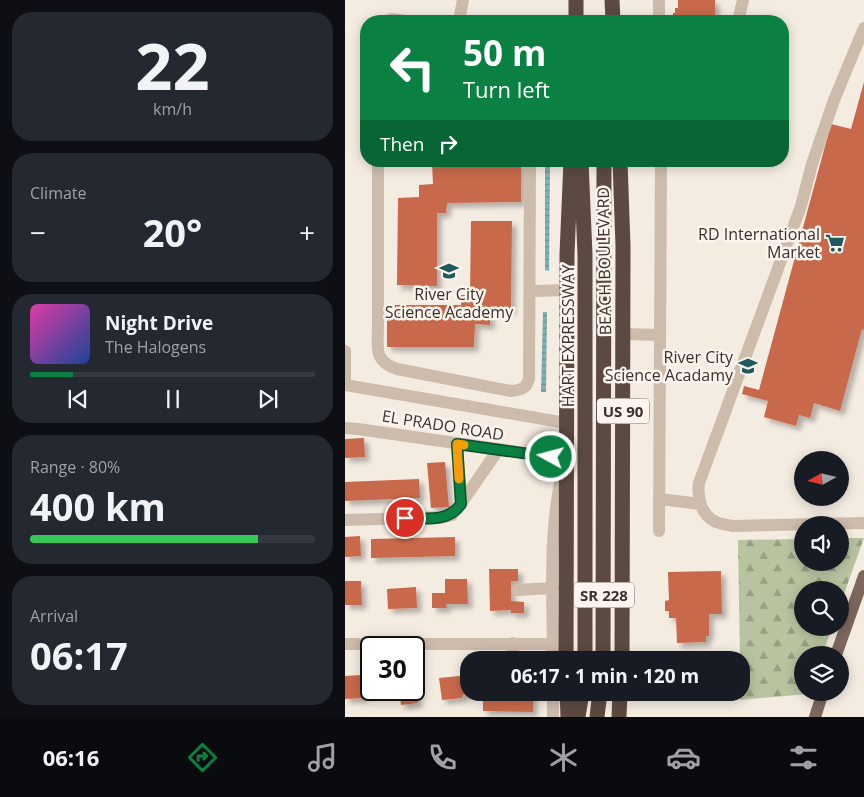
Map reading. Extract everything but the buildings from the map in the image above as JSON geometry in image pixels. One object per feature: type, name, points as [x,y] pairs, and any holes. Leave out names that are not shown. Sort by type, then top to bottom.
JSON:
[{"type":"highway","points":[[576,0],[576,15]]},
{"type":"highway","points":[[610,15],[611,0]]},
{"type":"highway","points":[[611,0],[612,15]]},
{"type":"highway","name":"BEACH BOULEVARD","points":[[566,651],[567,290],[571,167]]},
{"type":"highway","name":"HART EXPRESSWAY","points":[[581,167],[585,255],[585,651]]},
{"type":"highway","name":"SR 228","points":[[603,651],[604,167]]},
{"type":"highway","name":"BEACH BOULEVARD","points":[[620,167],[623,225],[622,651]]},
{"type":"highway","points":[[567,701],[568,717]]},
{"type":"highway","points":[[578,717],[581,701]]},
{"type":"highway","points":[[597,717],[599,701]]},
{"type":"highway","points":[[619,717],[620,701]]},
{"type":"main road","points":[[839,646],[864,576]]},
{"type":"main road","points":[[815,717],[820,701]]},
{"type":"street","points":[[460,15],[463,0]]},
{"type":"street","points":[[659,0],[659,15]]},
{"type":"street","points":[[739,15],[743,0]]},
{"type":"street","points":[[864,28],[834,100],[812,164],[801,206],[697,492],[700,504],[706,514],[716,522],[733,526],[864,523]]},
{"type":"street","points":[[378,167],[378,347],[381,360],[386,365],[397,369],[511,391],[521,390],[527,386],[529,379],[532,291],[530,167]]},
{"type":"street","points":[[659,531],[661,167]]},
{"type":"street","points":[[532,291],[567,290]]},
{"type":"street","points":[[623,334],[660,335]]},
{"type":"street","points":[[345,351],[345,385],[566,423]]},
{"type":"street","name":"EL PRADO ROAD","points":[[345,428],[566,459]]},
{"type":"street","points":[[457,444],[461,504]]},
{"type":"street","points":[[345,520],[445,517],[452,515],[498,450]]},
{"type":"street","points":[[553,651],[555,512],[566,459]]},
{"type":"street","points":[[660,499],[700,504]]},
{"type":"street","points":[[517,590],[553,588]]},
{"type":"street","points":[[513,643],[513,651]]},
{"type":"street","points":[[345,644],[553,644]]},
{"type":"street","points":[[553,701],[553,717]]},
{"type":"green space","points":[[849,538],[864,538],[849,581],[794,581],[794,636],[829,636],[825,646],[794,646],[794,695],[750,699],[750,651],[740,651],[738,540],[794,539],[794,571],[849,571]]},
{"type":"water","points":[[545,167],[550,167],[549,271],[545,270]]},
{"type":"water","points":[[543,312],[547,312],[546,392],[541,392]]},
{"type":"slow traffic","points":[[459,479],[457,444],[464,445]]},
{"type":"place","name":"RD International Market","points":[[835,243]]},
{"type":"place","name":"River City Science Academy","points":[[449,271]]},
{"type":"place","name":"River City Science Acadamy","points":[[748,366]]},
{"type":"route","points":[[405,518],[445,517],[452,515],[459,508],[461,504],[457,444],[551,457]]}]
